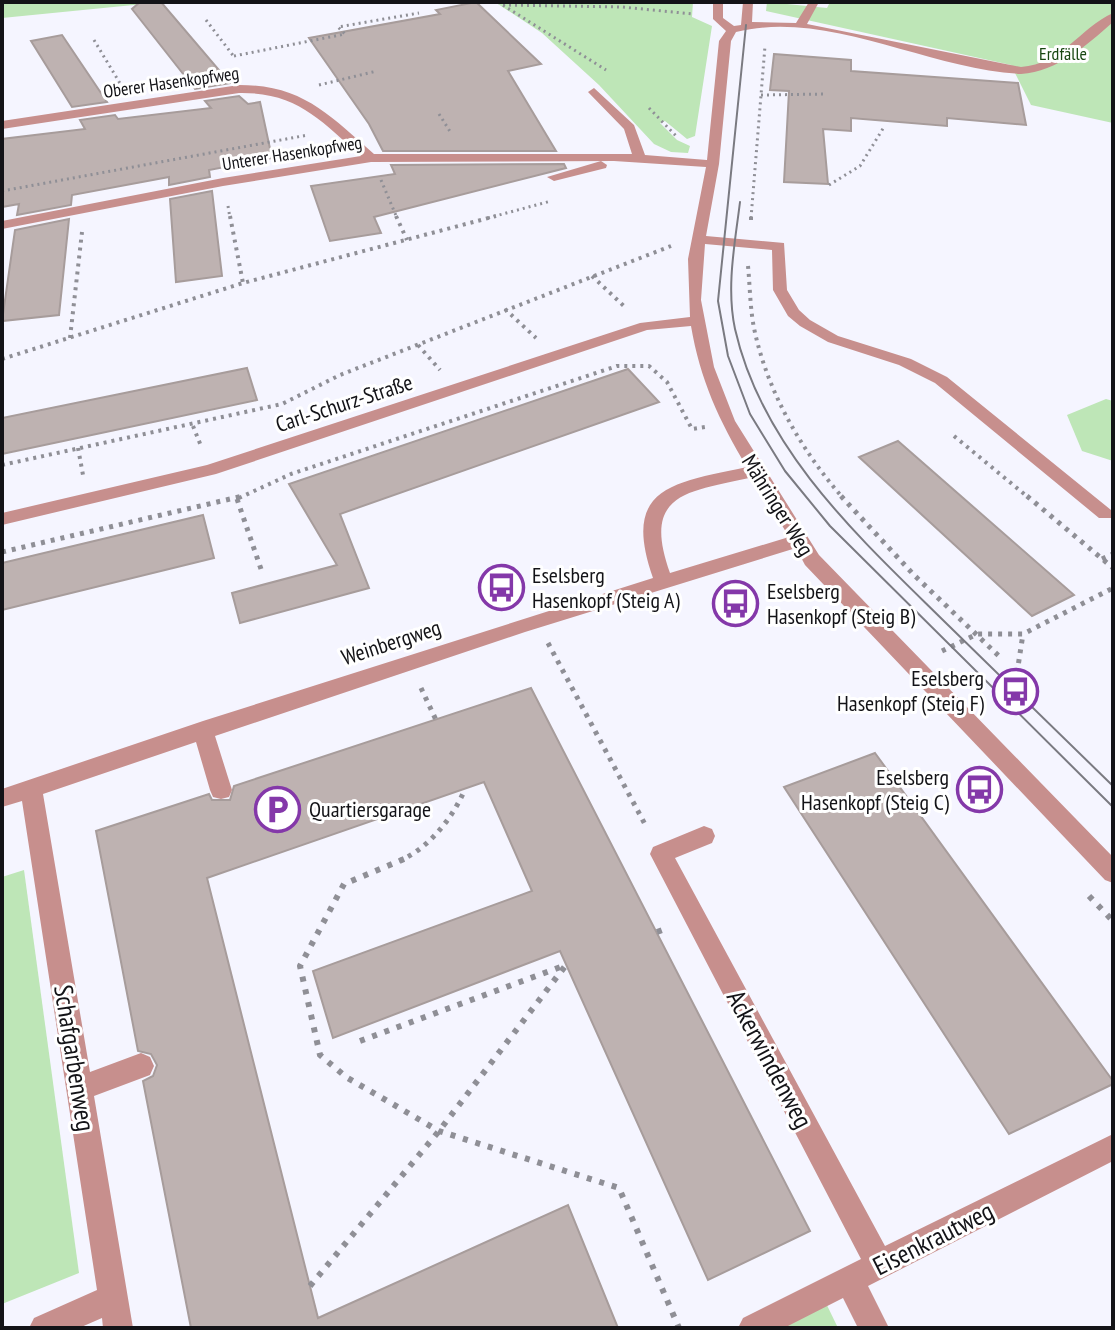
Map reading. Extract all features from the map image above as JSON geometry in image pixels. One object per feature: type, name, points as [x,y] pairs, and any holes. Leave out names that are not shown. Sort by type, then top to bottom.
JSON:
[{"type":"street","points":[[718,2],[718,19],[750,25],[800,26],[973,63],[1027,70],[1047,64],[1113,16]]},
{"type":"street","points":[[748,2],[750,25]]},
{"type":"street","points":[[750,25],[759,2]]},
{"type":"street","points":[[800,26],[814,2]]},
{"type":"street","name":"Mähringer Weg","points":[[750,25],[725,41],[713,164],[698,239],[694,281],[696,321],[714,392],[798,541],[841,592],[1113,873]]},
{"type":"street","name":"Oberer Hasenkopfweg","points":[[2,125],[239,89],[287,92]]},
{"type":"street","points":[[287,92],[297,96],[371,158]]},
{"type":"street","points":[[554,177],[636,158],[630,128],[594,92]]},
{"type":"street","name":"Unterer Hasenkopfweg","points":[[2,225],[237,179],[371,158],[636,158],[713,164]]},
{"type":"street","points":[[698,239],[779,246],[780,290],[793,313],[805,323],[833,339],[905,362],[941,380],[1103,505]]},
{"type":"street","name":"Carl-Schurz-Straße","points":[[2,519],[210,470],[645,326],[696,321]]},
{"type":"street","points":[[663,581],[647,536],[656,507],[674,492],[756,471]]},
{"type":"street","name":"Weinbergweg","points":[[2,798],[203,729],[663,581],[798,541]]},
{"type":"street","points":[[203,729],[221,790]]},
{"type":"street","name":"Schafgarbenweg","points":[[31,787],[118,1328]]},
{"type":"street","points":[[661,854],[704,836]]},
{"type":"street","name":"Ackerwindenweg","points":[[661,854],[879,1264]]},
{"type":"street","points":[[80,1088],[141,1066]]},
{"type":"street","name":"Eisenkrautweg","points":[[753,1328],[1113,1147]]},
{"type":"street","points":[[849,1280],[874,1328]]},
{"type":"street","points":[[44,1328],[114,1298]]},
{"type":"path","points":[[2,3],[9,2]]},
{"type":"path","points":[[500,3],[576,9],[650,7],[750,25],[761,95],[748,243],[749,308],[755,342],[766,376],[793,433],[822,474],[861,519],[1001,658]]},
{"type":"path","points":[[234,56],[345,34],[338,27],[419,13]]},
{"type":"path","points":[[206,20],[243,68]]},
{"type":"path","points":[[94,40],[121,85]]},
{"type":"path","points":[[287,92],[377,71]]},
{"type":"path","points":[[761,95],[826,94]]},
{"type":"path","points":[[439,114],[455,139]]},
{"type":"path","points":[[829,185],[860,166],[884,127]]},
{"type":"path","points":[[2,191],[309,135]]},
{"type":"path","points":[[371,158],[407,240]]},
{"type":"path","points":[[2,359],[243,283],[557,199]]},
{"type":"path","points":[[233,232],[243,283]]},
{"type":"path","points":[[2,465],[282,404],[340,375],[679,243]]},
{"type":"path","points":[[70,338],[78,266]]},
{"type":"path","points":[[592,276],[645,326]]},
{"type":"path","points":[[505,309],[555,356]]},
{"type":"path","points":[[2,552],[237,499],[291,474],[617,366],[649,366],[667,382],[692,429],[706,427]]},
{"type":"path","points":[[954,436],[1113,568]]},
{"type":"path","points":[[237,499],[262,572]]},
{"type":"path","points":[[1102,559],[1113,554]]},
{"type":"path","points":[[937,653],[977,634],[1023,634],[1113,588]]},
{"type":"path","points":[[1017,673],[1023,634]]},
{"type":"path","points":[[566,676],[661,854]]},
{"type":"path","points":[[465,789],[459,803],[419,853],[344,884],[300,966],[320,1055],[346,1077],[439,1131],[619,1188],[679,1328]]},
{"type":"path","points":[[310,1286],[439,1131],[566,965],[360,1041]]},
{"type":"green space","points":[[2,2],[164,2],[2,18]]},
{"type":"green space","points":[[495,2],[693,2],[692,17],[712,26],[695,136],[687,139],[665,121],[660,123],[677,140],[690,146],[688,153],[671,152],[654,144],[599,85],[542,33]]},
{"type":"green space","name":"Erdfälle","points":[[767,2],[827,8],[830,2],[1113,2],[1113,123],[1031,105],[1011,65],[766,11]]},
{"type":"green space","points":[[1106,399],[1113,401],[1113,461],[1082,451],[1067,415]]},
{"type":"green space","points":[[24,870],[79,1273],[2,1304],[2,877]]},
{"type":"green space","points":[[823,1297],[838,1328],[761,1328]]},
{"type":"building","points":[[140,2],[161,2],[230,83],[195,89],[132,9]]},
{"type":"building","points":[[476,2],[541,64],[508,71],[556,151],[383,151],[369,124],[309,38],[440,14],[436,10]]},
{"type":"building","points":[[62,35],[107,102],[72,107],[31,41]]},
{"type":"building","points":[[774,54],[851,60],[851,71],[1018,83],[1026,125],[947,118],[947,126],[851,118],[851,131],[823,129],[828,184],[784,182],[789,91],[770,90]]},
{"type":"building","points":[[239,96],[248,104],[260,102],[272,158],[209,170],[210,177],[169,185],[169,177],[72,195],[71,205],[17,215],[19,204],[2,207],[2,139],[85,129],[80,120],[115,115],[118,119],[211,108],[205,101]]},
{"type":"building","points":[[564,164],[566,168],[374,217],[381,233],[330,241],[311,186],[395,174],[391,165]]},
{"type":"building","points":[[212,191],[222,276],[176,282],[170,199]]},
{"type":"building","points":[[69,219],[59,315],[2,321],[15,230]]},
{"type":"building","points":[[247,368],[257,400],[2,454],[2,418]]},
{"type":"building","points":[[628,369],[659,402],[340,514],[369,588],[240,623],[232,593],[337,565],[289,484]]},
{"type":"building","points":[[898,441],[1074,595],[1032,616],[859,457]]},
{"type":"building","points":[[203,515],[214,558],[2,610],[2,563]]},
{"type":"building","points":[[531,688],[810,1231],[708,1280],[560,951],[333,1038],[313,971],[532,891],[484,782],[207,878],[318,1318],[568,1205],[618,1328],[191,1328],[143,1081],[153,1076],[157,1065],[151,1054],[138,1051],[96,831],[209,794],[212,800],[230,800],[234,786]]},
{"type":"building","points":[[875,753],[1113,1084],[1009,1134],[784,787]]},
{"type":"tram line","points":[[746,25],[718,301],[728,356],[750,414],[785,471],[830,526],[1113,807]]},
{"type":"tram line","points":[[740,202],[731,281],[735,329],[749,374],[768,415],[792,454],[820,491],[882,560],[1113,786]]},
{"type":"place","name":"Eselsberg Hasenkopf (Steig A)","points":[[501,588]]},
{"type":"place","name":"Eselsberg Hasenkopf (Steig B)","points":[[736,604]]},
{"type":"place","name":"Eselsberg Hasenkopf (Steig F)","points":[[1015,691]]},
{"type":"place","name":"Eselsberg Hasenkopf (Steig C)","points":[[980,790]]},
{"type":"place","name":"Quartiersgarage","points":[[278,809]]}]
